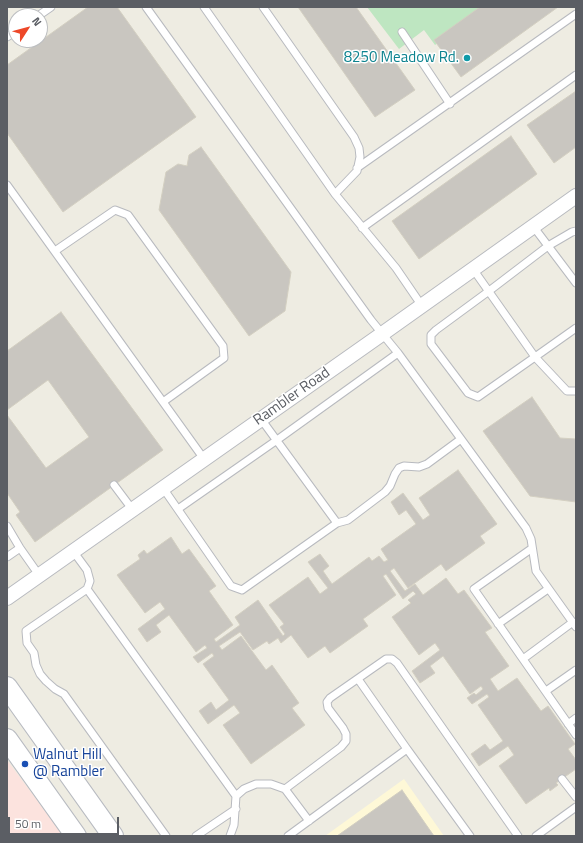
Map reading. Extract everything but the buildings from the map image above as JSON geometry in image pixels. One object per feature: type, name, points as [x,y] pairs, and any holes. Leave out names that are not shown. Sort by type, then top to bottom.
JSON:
[{"type":"main road","points":[[7,687],[113,836]]},
{"type":"main road","points":[[7,739],[76,836]]},
{"type":"street","name":"Rambler Road","points":[[7,598],[576,196]]},
{"type":"lane","points":[[146,7],[371,320],[398,352],[526,528],[531,539],[531,549],[536,571],[574,624],[523,658]]},
{"type":"lane","points":[[204,7],[335,194],[396,268],[422,306]]},
{"type":"lane","points":[[263,7],[354,137],[359,148],[360,157],[357,171],[335,194]]},
{"type":"lane","points":[[357,168],[576,14]]},
{"type":"lane","points":[[402,32],[450,104]]},
{"type":"lane","points":[[362,228],[576,75]]},
{"type":"lane","points":[[7,185],[204,459]]},
{"type":"lane","points":[[55,251],[115,210],[128,215],[223,346],[224,358],[163,402]]},
{"type":"lane","points":[[533,226],[576,283]]},
{"type":"lane","points":[[576,231],[548,246],[436,330],[431,336],[431,344],[468,393],[478,397],[576,328]]},
{"type":"lane","points":[[473,269],[535,357],[567,391],[576,391]]},
{"type":"lane","points":[[178,509],[277,440],[398,352]]},
{"type":"lane","points":[[261,419],[337,523]]},
{"type":"lane","points":[[163,488],[231,586],[242,590],[337,523],[348,520],[385,492],[390,486],[399,468],[404,466],[419,467],[427,464],[461,439]]},
{"type":"lane","points":[[114,485],[132,509]]},
{"type":"lane","points":[[7,526],[39,575]]},
{"type":"lane","points":[[7,557],[20,548]]},
{"type":"lane","points":[[531,549],[474,589],[576,735]]},
{"type":"lane","points":[[73,551],[87,570],[90,581],[86,589],[26,631],[27,643],[34,654],[36,665],[40,674],[55,689],[64,694],[166,836]]},
{"type":"lane","points":[[86,589],[236,796],[234,825],[230,836]]},
{"type":"lane","points":[[498,624],[548,589]]},
{"type":"lane","points":[[286,789],[341,747],[346,741],[346,734],[343,728],[328,708],[327,702],[330,698],[386,659],[392,659],[397,663],[518,836]]},
{"type":"lane","points":[[546,691],[576,670]]},
{"type":"lane","points":[[358,679],[470,836]]},
{"type":"lane","points":[[568,724],[576,718]]},
{"type":"lane","points":[[288,836],[408,749]]},
{"type":"lane","points":[[562,778],[576,797]]},
{"type":"lane","points":[[236,796],[244,789],[256,784],[271,784],[286,789],[309,821]]},
{"type":"lane","points":[[536,836],[576,807]]},
{"type":"lane","points":[[196,836],[236,809]]},
{"type":"shaded area","points":[[7,760],[42,807],[63,836],[7,836]]},
{"type":"shaded area","points":[[404,779],[444,836],[325,836]]},
{"type":"green space","points":[[367,7],[486,7],[435,45],[424,30],[399,49]]},
{"type":"place","name":"8250 Meadow Rd.","points":[[467,58]]},
{"type":"place","name":"Walnut Hill @ Rambler","points":[[25,764]]}]
